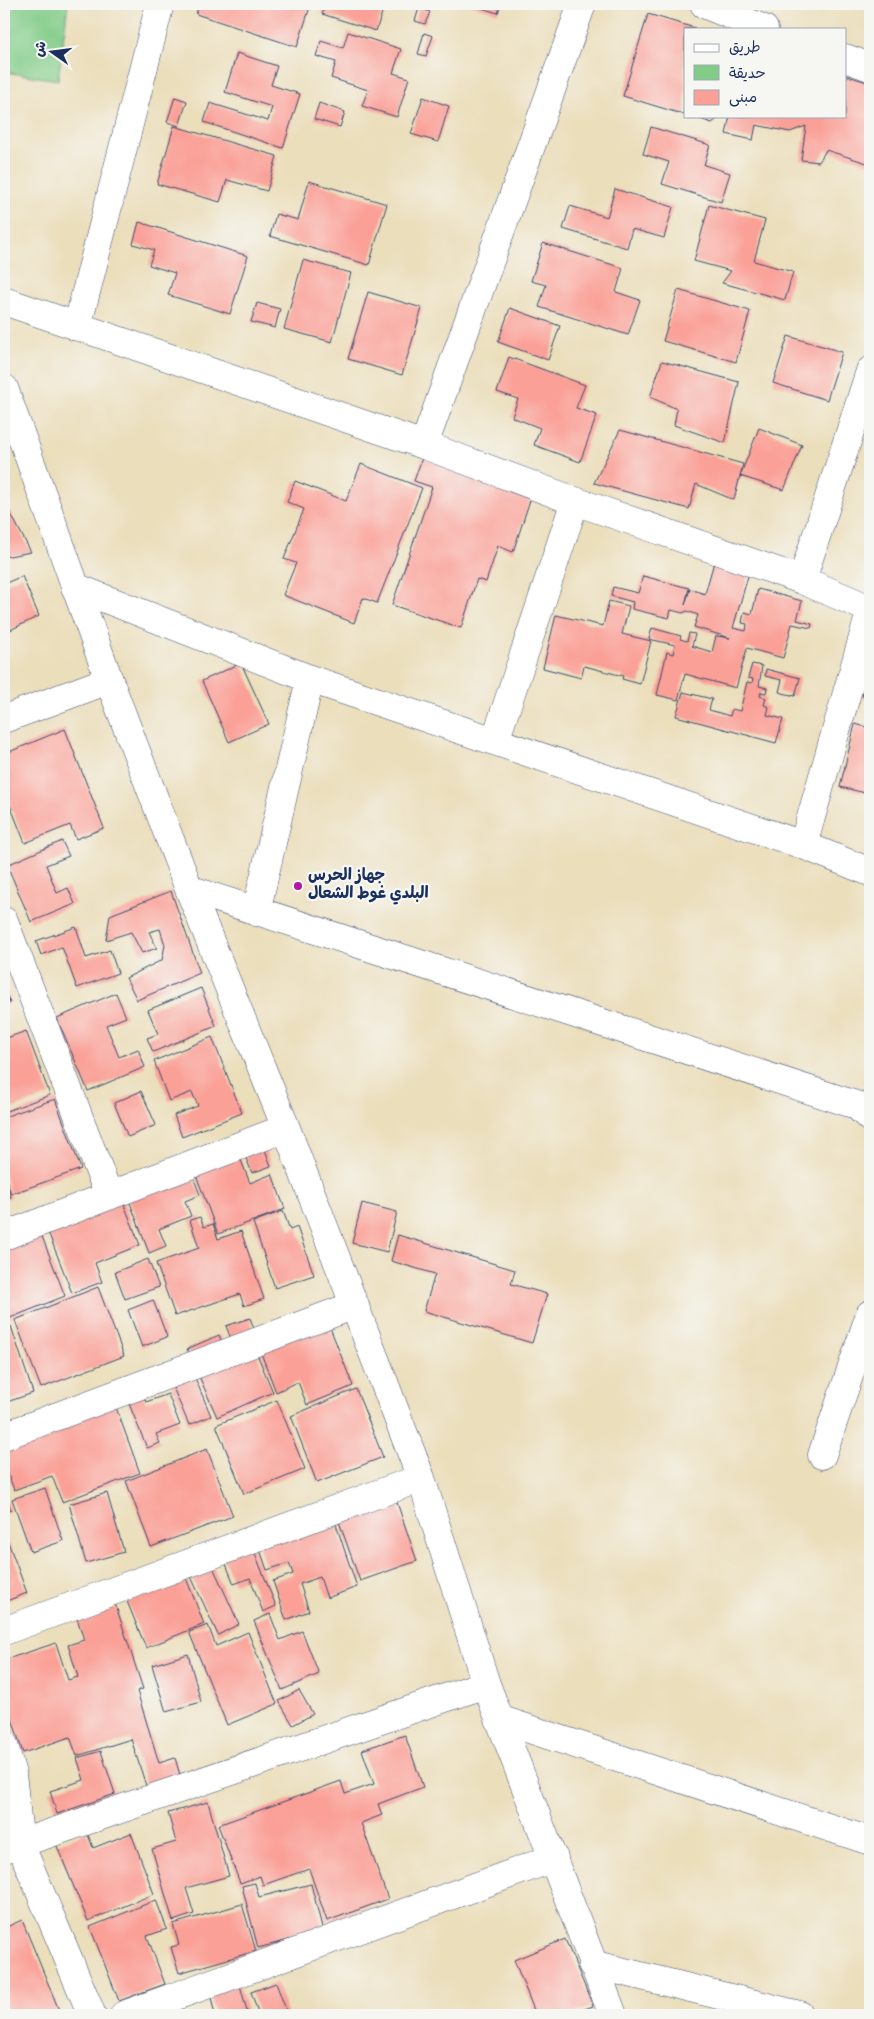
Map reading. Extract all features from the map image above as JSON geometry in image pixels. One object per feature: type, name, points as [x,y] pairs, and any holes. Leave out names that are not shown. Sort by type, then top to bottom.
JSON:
[{"type":"street","points":[[77,327],[160,4]]},
{"type":"street","points":[[424,445],[582,4]]},
{"type":"street","points":[[704,4],[762,28]]},
{"type":"street","points":[[846,58],[870,66]]},
{"type":"street","points":[[4,300],[77,327],[424,445],[575,501],[802,580],[870,609]]},
{"type":"street","points":[[802,580],[870,371]]},
{"type":"street","points":[[4,388],[109,680],[189,889],[286,1128],[421,1478],[486,1684],[554,1858],[610,2014]]},
{"type":"street","points":[[495,741],[575,501]]},
{"type":"street","points":[[75,586],[310,679],[803,845],[870,872]]},
{"type":"street","points":[[803,845],[870,613]]},
{"type":"street","points":[[256,912],[310,679]]},
{"type":"street","points":[[4,719],[109,680]]},
{"type":"street","points":[[189,889],[856,1105],[870,1118]]},
{"type":"street","points":[[4,921],[109,1196]]},
{"type":"street","points":[[4,1236],[286,1128]]},
{"type":"street","points":[[4,1436],[355,1305]]},
{"type":"street","points":[[822,1455],[870,1314]]},
{"type":"street","points":[[4,1631],[421,1478]]},
{"type":"street","points":[[12,1846],[486,1684]]},
{"type":"street","points":[[499,1720],[870,1840]]},
{"type":"street","points":[[4,1745],[12,1774],[12,1846],[92,2015]]},
{"type":"street","points":[[124,2015],[554,1858]]},
{"type":"street","points":[[592,1964],[800,2015]]},
{"type":"green space","points":[[4,4],[68,4],[58,80],[4,72]]},
{"type":"building","points":[[199,4],[311,4],[297,47],[196,14]]},
{"type":"building","points":[[326,4],[385,4],[376,31],[322,14]]},
{"type":"building","points":[[468,4],[501,4],[498,13]]},
{"type":"building","points":[[419,8],[430,12],[425,24],[415,21]]},
{"type":"building","points":[[648,14],[695,28],[684,28],[684,115],[623,96]]},
{"type":"building","points":[[348,32],[401,49],[393,73],[409,78],[397,117],[362,106],[368,90],[331,78],[336,62],[316,56],[321,41],[343,48]]},
{"type":"building","points":[[424,33],[433,36],[426,56],[418,54]]},
{"type":"building","points":[[237,53],[277,66],[271,85],[300,94],[283,148],[204,122],[210,103],[268,121],[272,107],[225,92]]},
{"type":"building","points":[[846,75],[870,83],[870,164],[826,150],[819,162],[801,160],[806,126],[790,132],[756,125],[753,140],[726,134],[730,118],[846,118]]},
{"type":"building","points":[[175,97],[187,101],[179,126],[167,122]]},
{"type":"building","points":[[423,97],[449,106],[438,142],[411,134]]},
{"type":"building","points":[[319,103],[345,112],[340,127],[314,119]]},
{"type":"building","points":[[697,118],[718,118],[712,123]]},
{"type":"building","points":[[174,126],[277,156],[267,191],[227,180],[220,202],[157,184]]},
{"type":"building","points":[[651,127],[710,145],[704,165],[730,173],[721,202],[662,184],[669,162],[643,154]]},
{"type":"building","points":[[309,181],[387,204],[369,265],[270,236],[276,214],[298,220]]},
{"type":"building","points":[[615,189],[673,207],[664,238],[632,229],[627,248],[563,229],[570,206],[607,217]]},
{"type":"building","points":[[709,205],[765,220],[754,261],[793,272],[785,300],[722,283],[731,271],[694,261]]},
{"type":"building","points":[[139,222],[248,256],[230,314],[168,295],[175,273],[149,265],[154,250],[133,244]]},
{"type":"building","points":[[543,243],[623,268],[616,292],[640,300],[628,335],[539,307],[546,285],[531,281]]},
{"type":"building","points":[[303,260],[351,273],[332,342],[284,329]]},
{"type":"building","points":[[678,290],[750,311],[736,362],[663,341]]},
{"type":"building","points":[[368,292],[422,308],[402,375],[348,359]]},
{"type":"building","points":[[257,303],[280,309],[275,328],[251,322]]},
{"type":"building","points":[[510,308],[560,326],[548,360],[498,342]]},
{"type":"building","points":[[788,336],[842,352],[827,400],[773,383]]},
{"type":"building","points":[[509,357],[585,385],[576,408],[597,415],[580,462],[534,445],[540,428],[512,417],[518,399],[497,392]]},
{"type":"building","points":[[662,361],[739,382],[725,443],[674,425],[677,409],[650,397]]},
{"type":"building","points":[[759,428],[802,445],[784,490],[740,476]]},
{"type":"building","points":[[620,430],[743,464],[734,500],[696,484],[689,509],[594,483]]},
{"type":"building","points":[[422,458],[532,494],[513,552],[498,546],[486,582],[477,579],[461,628],[392,605],[432,487],[414,481]]},
{"type":"building","points":[[361,464],[422,488],[377,603],[363,598],[354,623],[283,595],[296,563],[284,559],[304,509],[287,502],[295,481],[346,501]]},
{"type":"building","points":[[4,501],[31,552],[4,557]]},
{"type":"building","points":[[716,555],[751,566],[733,628],[746,631],[747,624],[742,623],[744,612],[752,614],[758,589],[802,601],[797,620],[812,624],[811,628],[792,624],[783,658],[747,648],[736,688],[685,674],[678,700],[657,695],[667,652],[673,654],[675,645],[649,639],[652,628],[681,636],[680,639],[687,641],[689,633],[695,634],[692,646],[712,652],[716,636],[730,638],[694,627],[698,615],[687,611],[683,613],[671,610],[669,618],[632,609],[633,602],[611,596],[613,587],[638,593],[643,576],[689,588],[685,605],[690,589],[705,594]]},
{"type":"building","points":[[22,576],[39,616],[4,633],[4,625],[8,630],[4,620],[4,584]]},
{"type":"building","points":[[609,601],[629,606],[622,634],[651,641],[640,684],[622,679],[623,676],[584,666],[581,678],[543,668],[556,615],[603,626]]},
{"type":"building","points":[[241,663],[269,724],[229,742],[202,681]]},
{"type":"building","points":[[752,664],[762,666],[759,686],[767,688],[766,693],[761,692],[760,696],[766,698],[764,705],[769,707],[767,715],[783,719],[776,743],[676,716],[683,692],[712,699],[709,710],[730,716],[732,709],[740,711],[747,682],[752,683],[753,679],[748,678]]},
{"type":"building","points":[[766,669],[800,678],[795,696],[779,692],[782,680],[765,676]]},
{"type":"building","points":[[870,672],[870,699],[862,696]]},
{"type":"building","points":[[855,724],[870,728],[870,794],[840,787]]},
{"type":"building","points":[[65,729],[104,828],[76,839],[70,825],[25,843],[4,790],[4,754]]},
{"type":"building","points":[[62,841],[69,856],[46,865],[57,893],[68,888],[75,904],[31,922],[7,865]]},
{"type":"building","points":[[171,891],[200,973],[137,1000],[126,978],[162,960],[165,945],[160,929],[149,932],[157,948],[142,953],[131,932],[106,940],[110,915]]},
{"type":"building","points":[[76,927],[86,958],[110,950],[118,973],[77,988],[62,947],[41,955],[36,941]]},
{"type":"building","points":[[4,988],[10,1003],[4,1006]]},
{"type":"building","points":[[201,988],[216,1026],[153,1052],[147,1038],[158,1034],[148,1010]]},
{"type":"building","points":[[116,993],[126,1017],[106,1025],[119,1057],[138,1049],[145,1067],[88,1091],[57,1018]]},
{"type":"building","points":[[26,1031],[50,1095],[4,1112],[4,1039]]},
{"type":"building","points":[[212,1037],[242,1113],[182,1137],[174,1115],[198,1106],[192,1092],[169,1101],[154,1061]]},
{"type":"building","points":[[141,1091],[156,1125],[128,1137],[114,1103]]},
{"type":"building","points":[[55,1099],[81,1169],[11,1194],[4,1174],[4,1117]]},
{"type":"building","points":[[260,1136],[271,1166],[252,1173],[240,1143]]},
{"type":"building","points":[[237,1150],[250,1183],[272,1174],[285,1209],[218,1234],[193,1167]]},
{"type":"building","points":[[190,1168],[200,1195],[185,1201],[191,1216],[159,1229],[166,1246],[149,1253],[126,1192]]},
{"type":"building","points":[[4,1179],[11,1197],[4,1199]]},
{"type":"building","points":[[118,1189],[140,1245],[95,1263],[102,1282],[72,1293],[43,1219]]},
{"type":"building","points":[[362,1203],[397,1212],[387,1252],[352,1243]]},
{"type":"building","points":[[283,1211],[290,1230],[297,1227],[314,1275],[275,1288],[253,1222]]},
{"type":"building","points":[[200,1217],[204,1227],[213,1224],[218,1239],[241,1231],[264,1299],[244,1306],[240,1294],[175,1316],[156,1263],[199,1248],[190,1220]]},
{"type":"building","points":[[38,1226],[65,1296],[5,1320],[4,1240]]},
{"type":"building","points":[[398,1235],[515,1270],[511,1284],[547,1294],[532,1343],[424,1311],[435,1274],[391,1261]]},
{"type":"building","points":[[148,1259],[159,1287],[125,1299],[115,1272]]},
{"type":"building","points":[[98,1287],[124,1356],[41,1388],[15,1320]]},
{"type":"building","points":[[153,1300],[167,1337],[142,1347],[128,1310]]},
{"type":"building","points":[[250,1318],[258,1340],[235,1349],[226,1326]]},
{"type":"building","points":[[327,1320],[353,1386],[307,1405],[298,1382],[276,1392],[259,1348]]},
{"type":"building","points":[[11,1326],[33,1393],[4,1403],[4,1328]]},
{"type":"building","points":[[219,1335],[232,1363],[256,1352],[273,1392],[217,1417],[187,1349]]},
{"type":"building","points":[[185,1354],[211,1416],[189,1425],[172,1385]]},
{"type":"building","points":[[140,1388],[146,1402],[168,1394],[180,1425],[156,1434],[160,1443],[147,1448],[125,1394]]},
{"type":"building","points":[[356,1389],[383,1457],[317,1483],[291,1416]]},
{"type":"building","points":[[110,1391],[140,1473],[62,1502],[52,1476],[14,1490],[4,1463],[4,1434]]},
{"type":"building","points":[[277,1400],[305,1469],[244,1494],[216,1425]]},
{"type":"building","points":[[207,1449],[233,1516],[151,1547],[126,1481]]},
{"type":"building","points":[[390,1482],[417,1561],[360,1581],[332,1502]]},
{"type":"building","points":[[45,1488],[63,1541],[31,1552],[12,1499]]},
{"type":"building","points":[[4,1493],[11,1510],[4,1513]]},
{"type":"building","points":[[107,1493],[124,1552],[86,1563],[69,1504]]},
{"type":"building","points":[[328,1501],[357,1587],[327,1598],[320,1577],[300,1584],[309,1611],[286,1620],[273,1581],[293,1574],[289,1563],[267,1570],[256,1538]]},
{"type":"building","points":[[4,1531],[27,1593],[4,1602]]},
{"type":"building","points":[[250,1541],[276,1606],[263,1612],[250,1578],[234,1584],[221,1552]]},
{"type":"building","points":[[208,1556],[239,1624],[218,1635],[186,1566]]},
{"type":"building","points":[[179,1560],[204,1624],[146,1648],[120,1584]]},
{"type":"building","points":[[114,1600],[143,1689],[137,1691],[159,1763],[175,1758],[183,1785],[149,1795],[131,1739],[77,1756],[70,1737],[23,1753],[4,1694],[4,1660],[56,1643],[68,1680],[78,1677],[68,1645],[84,1640],[75,1612]]},
{"type":"building","points":[[270,1614],[280,1640],[302,1631],[319,1674],[282,1690],[254,1621]]},
{"type":"building","points":[[208,1625],[216,1646],[248,1632],[277,1704],[227,1725],[189,1632]]},
{"type":"building","points":[[188,1654],[201,1702],[166,1712],[152,1665]]},
{"type":"building","points":[[299,1690],[313,1714],[293,1725],[279,1701]]},
{"type":"building","points":[[405,1735],[423,1787],[378,1804],[382,1815],[361,1823],[388,1899],[327,1921],[309,1869],[263,1885],[260,1876],[240,1883],[218,1825],[341,1781],[345,1794],[374,1784],[362,1750]]},
{"type":"building","points":[[101,1751],[115,1794],[57,1814],[50,1791],[84,1780],[77,1758]]},
{"type":"building","points":[[208,1802],[229,1876],[186,1888],[194,1914],[173,1921],[152,1849],[176,1842],[168,1813]]},
{"type":"building","points":[[87,1832],[93,1848],[131,1833],[154,1894],[88,1921],[56,1844]]},
{"type":"building","points":[[255,1883],[259,1897],[311,1884],[323,1931],[258,1948],[242,1886]]},
{"type":"building","points":[[156,1900],[167,1929],[147,1936],[165,1984],[119,2001],[90,1927]]},
{"type":"building","points":[[242,1904],[256,1951],[179,1973],[171,1947],[179,1945],[173,1924]]},
{"type":"building","points":[[22,1920],[61,2015],[4,2015],[4,1928]]},
{"type":"building","points":[[565,1939],[593,2006],[569,2015],[536,2015],[514,1960]]},
{"type":"building","points":[[276,1983],[288,2015],[259,2015],[251,1992]]},
{"type":"building","points":[[240,1985],[248,2015],[215,2015],[210,1993]]},
{"type":"place","name":"جهاز الحرس البلدي غوط الشعال","points":[[298,886]]}]
